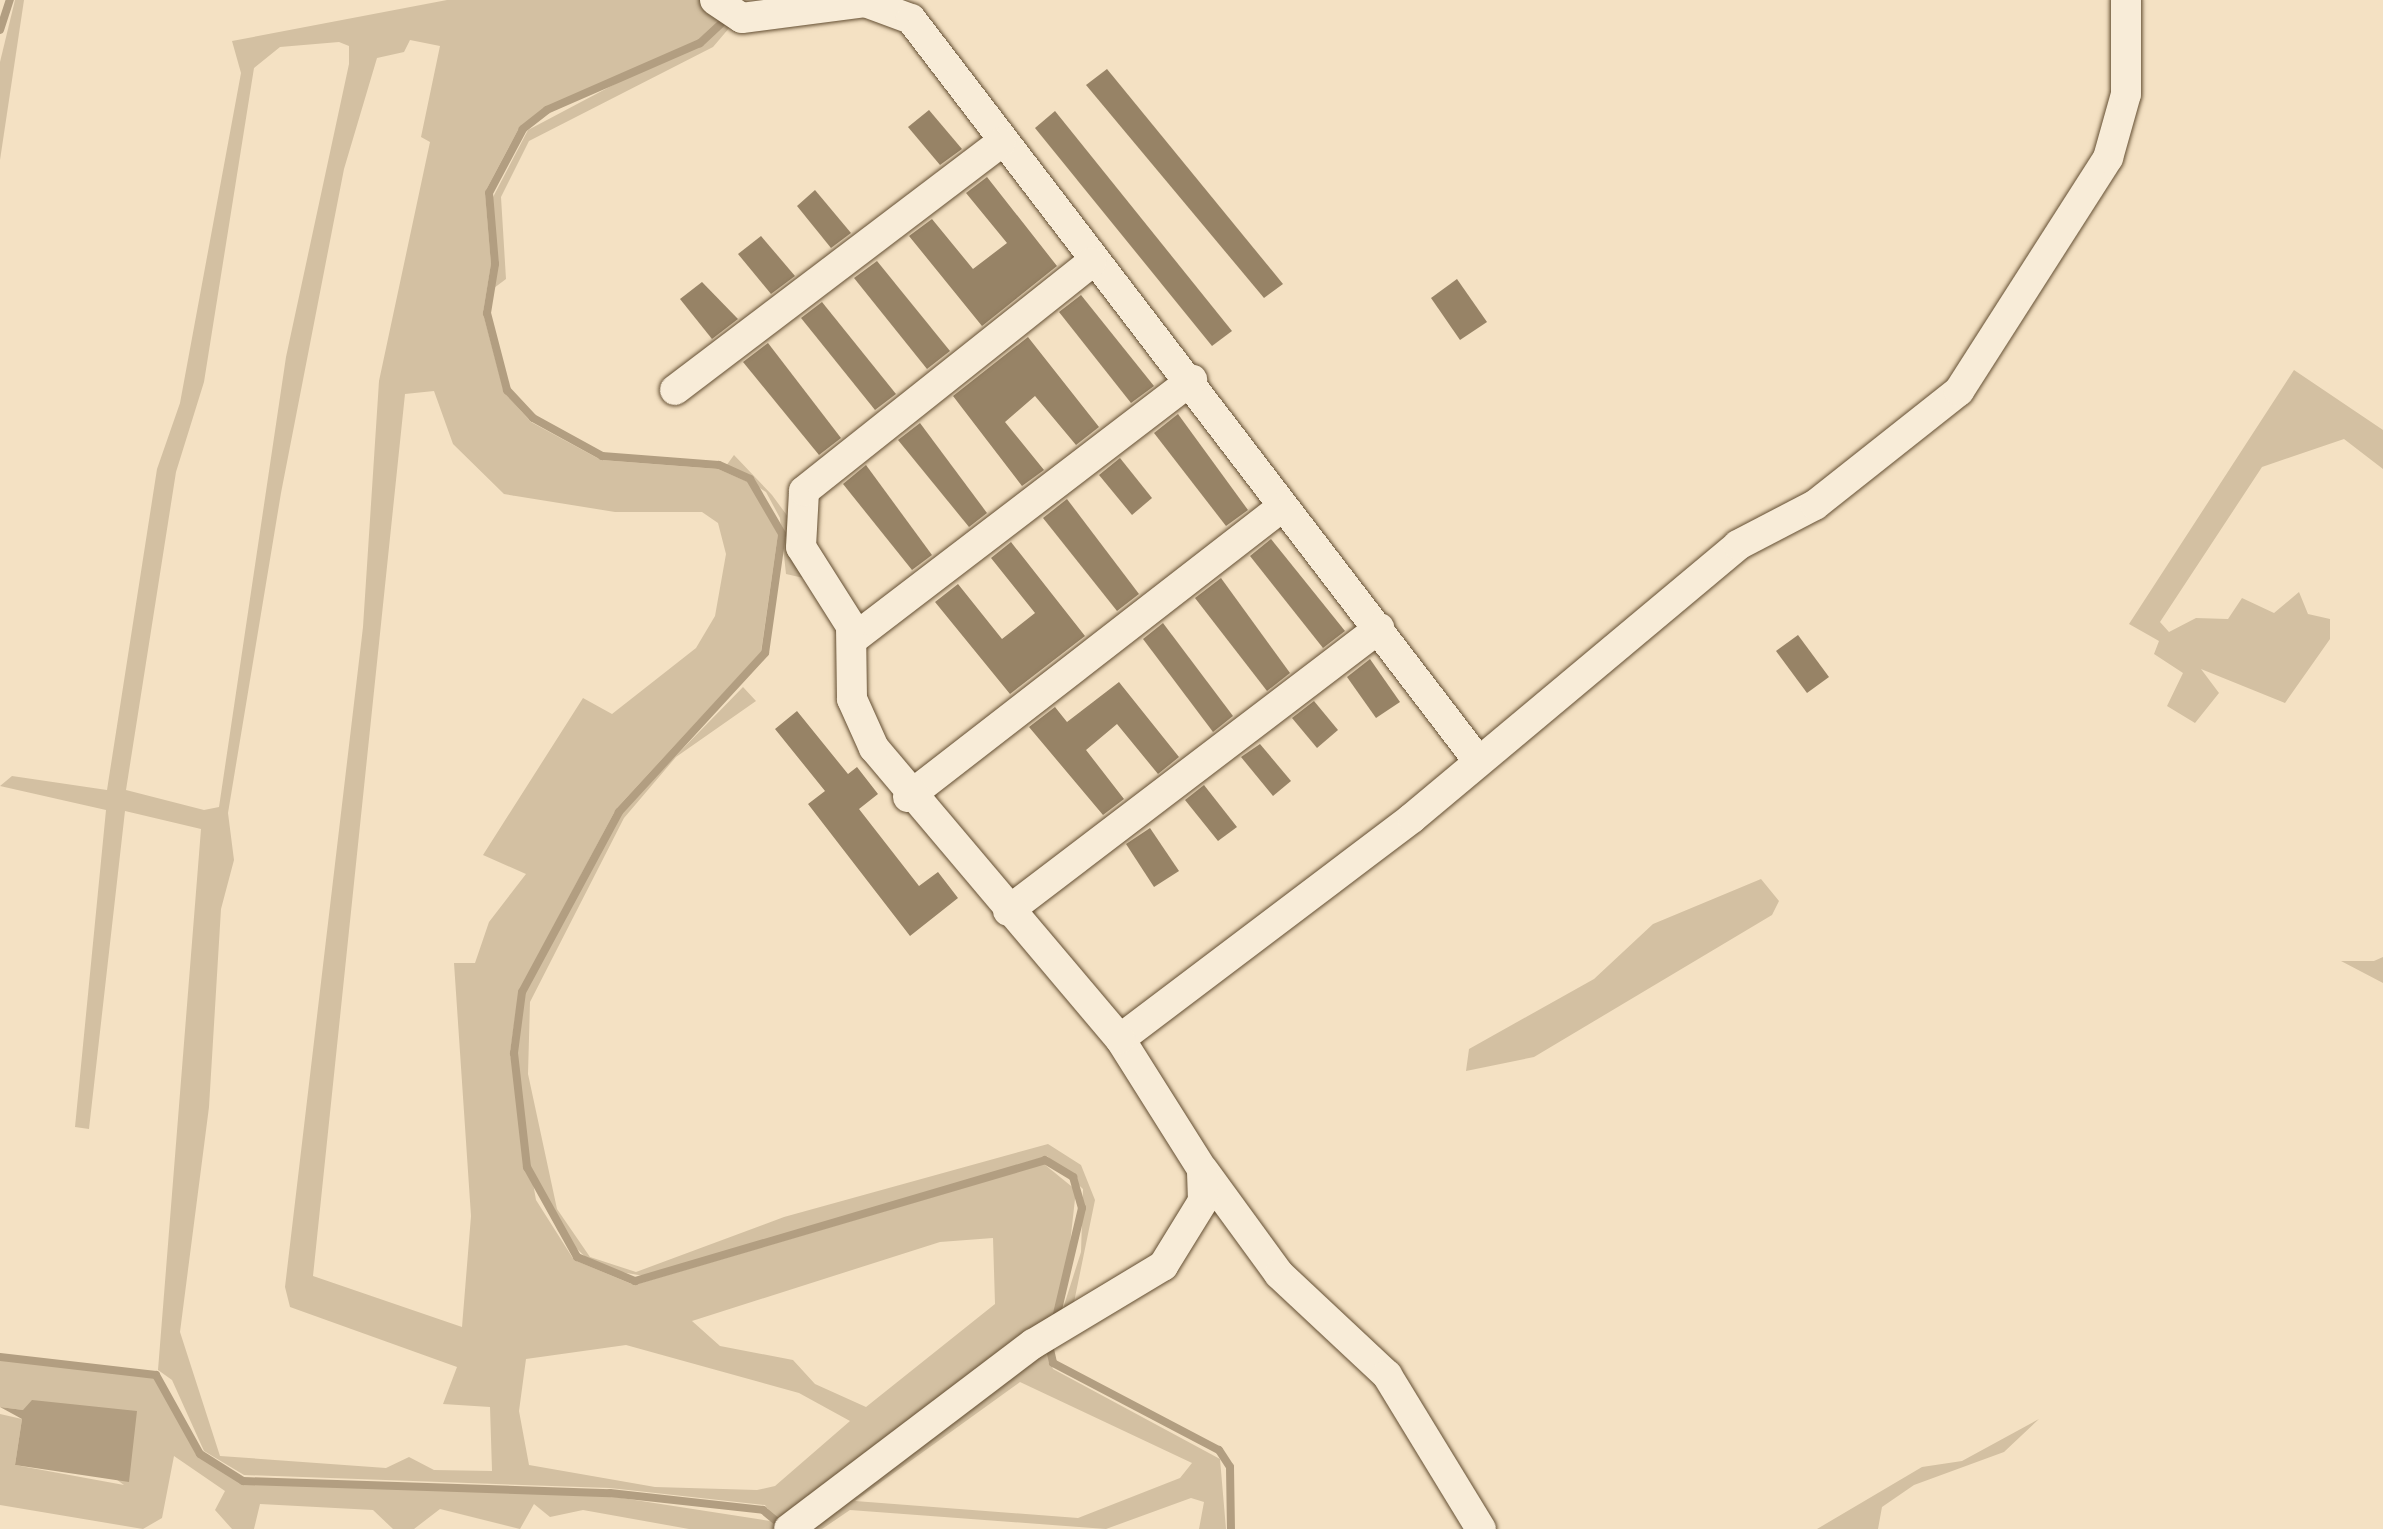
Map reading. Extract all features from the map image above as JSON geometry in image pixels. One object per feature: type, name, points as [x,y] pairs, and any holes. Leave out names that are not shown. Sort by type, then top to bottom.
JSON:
[{"type":"street","points":[[716,0],[742,18],[865,2],[897,9],[927,36],[1091,263],[1192,380],[1282,507],[1380,628],[1476,758]]},
{"type":"street","points":[[1120,1039],[1412,818],[1476,758],[1738,545],[1815,506],[1959,391],[2108,158],[2126,94],[2126,0]]},
{"type":"street","points":[[675,390],[1001,143]]},
{"type":"street","points":[[853,639],[805,564],[804,491],[1091,263]]},
{"type":"street","points":[[1192,380],[853,639],[848,667],[859,721],[908,798],[1120,1039],[1202,1169],[1279,1274],[1387,1375],[1481,1529]]},
{"type":"street","points":[[908,798],[1282,507]]},
{"type":"street","points":[[1008,910],[1380,628]]},
{"type":"street","points":[[789,1529],[1033,1344],[1164,1266],[1198,1218],[1202,1169]]},
{"type":"shaded area","points":[[15,0],[24,0],[0,160],[0,62]]},
{"type":"shaded area","points":[[447,0],[707,0],[724,15],[698,40],[520,126],[485,192],[491,264],[483,313],[504,392],[531,422],[601,460],[718,469],[748,482],[778,534],[761,652],[616,809],[519,991],[510,1053],[536,1200],[574,1260],[634,1285],[1044,1164],[1076,1190],[1066,1280],[1052,1316],[779,1529],[689,1529],[583,1510],[550,1517],[534,1504],[520,1529],[440,1509],[414,1529],[393,1529],[373,1510],[260,1504],[254,1529],[232,1529],[215,1510],[225,1491],[174,1456],[162,1518],[143,1529],[0,1505],[0,1414],[22,1419],[15,1465],[124,1485],[23,1410],[0,1407],[0,1360],[155,1378],[197,1456],[242,1484],[609,1496],[777,1522],[765,1505],[610,1488],[244,1475],[204,1451],[172,1380],[158,1370],[201,829],[125,811],[89,1129],[75,1127],[106,810],[0,786],[12,776],[107,790],[157,469],[180,403],[241,73],[232,41]],"holes":[[[410,40],[440,46],[421,137],[430,142],[379,381],[363,627],[285,1287],[290,1307],[457,1367],[443,1404],[490,1407],[492,1471],[434,1470],[409,1457],[386,1468],[220,1456],[180,1332],[209,1107],[221,909],[234,860],[228,813],[281,493],[344,169],[377,58],[404,52]],[[339,42],[349,46],[349,64],[286,357],[219,807],[204,810],[126,790],[176,472],[204,382],[254,68],[280,47]],[[434,391],[453,444],[504,494],[615,512],[702,512],[718,523],[726,554],[715,616],[696,648],[612,714],[583,698],[483,855],[526,874],[489,922],[475,963],[454,963],[471,1216],[462,1327],[313,1276],[405,394]],[[993,1238],[995,1304],[866,1407],[815,1384],[793,1360],[720,1346],[692,1321],[940,1242]],[[626,1345],[799,1393],[850,1421],[775,1486],[757,1490],[655,1487],[529,1465],[519,1411],[526,1359]]]},
{"type":"shaded area","points":[[736,20],[713,47],[529,141],[501,197],[506,279],[494,288],[492,199],[528,130]]},
{"type":"shaded area","points":[[2294,370],[2383,430],[2383,469],[2344,439],[2262,467],[2160,622],[2169,632],[2196,618],[2228,619],[2242,598],[2274,613],[2299,592],[2308,614],[2330,619],[2330,639],[2285,703],[2201,669],[2219,693],[2195,723],[2167,706],[2183,673],[2154,654],[2159,641],[2129,624]]},
{"type":"shaded area","points":[[734,455],[772,495],[797,529],[808,579],[786,574],[780,518],[766,492],[726,466]]},
{"type":"shaded area","points":[[743,687],[756,701],[676,757],[624,818],[530,1002],[528,1074],[557,1209],[590,1257],[636,1272],[784,1217],[1048,1144],[1081,1165],[1095,1200],[1072,1312],[1060,1318],[1081,1252],[1083,1189],[1047,1156],[650,1277],[597,1268],[558,1231],[529,1167],[516,1053],[525,989],[621,812]]},
{"type":"shaded area","points":[[1761,879],[1779,901],[1772,915],[1534,1057],[1466,1071],[1469,1049],[1594,979],[1653,924]]},
{"type":"shaded area","points":[[2383,957],[2383,983],[2341,961],[2374,961]]},
{"type":"shaded area","points":[[1045,1343],[1053,1369],[1220,1459],[1226,1529],[1199,1529],[1204,1502],[1191,1498],[1106,1529],[850,1510],[822,1529],[798,1529]],"holes":[[[1020,1382],[1192,1463],[1180,1478],[1078,1518],[855,1501]]]},
{"type":"shaded area","points":[[32,1400],[137,1411],[129,1482],[15,1465],[22,1419],[0,1407],[23,1410]]},
{"type":"shaded area","points":[[2039,1419],[2004,1452],[1914,1485],[1882,1507],[1878,1529],[1817,1529],[1922,1467],[1962,1461]]},
{"type":"building","points":[[1107,69],[1283,284],[1264,298],[1086,85]]},
{"type":"building","points":[[929,110],[962,149],[940,165],[908,127]]},
{"type":"building","points":[[1055,111],[1232,331],[1212,346],[1035,128]]},
{"type":"building","points":[[987,177],[1057,266],[982,326],[909,236],[932,219],[973,269],[1007,243],[966,193]]},
{"type":"building","points":[[815,190],[851,233],[831,248],[797,206]]},
{"type":"building","points":[[761,236],[795,276],[771,294],[738,254]]},
{"type":"building","points":[[877,261],[950,351],[927,369],[854,278]]},
{"type":"building","points":[[1457,279],[1487,322],[1460,340],[1431,298]]},
{"type":"building","points":[[702,282],[738,319],[712,339],[680,299]]},
{"type":"building","points":[[1081,295],[1154,386],[1131,403],[1059,312]]},
{"type":"building","points":[[822,302],[896,394],[875,410],[801,318]]},
{"type":"building","points":[[1028,337],[1099,427],[1076,445],[1035,396],[1005,422],[1044,470],[1022,486],[953,396]]},
{"type":"building","points":[[768,343],[841,438],[819,455],[743,362]]},
{"type":"building","points":[[1178,414],[1248,510],[1226,526],[1154,433]]},
{"type":"building","points":[[920,423],[987,513],[969,527],[898,440]]},
{"type":"building","points":[[1120,458],[1152,498],[1132,515],[1099,475]]},
{"type":"building","points":[[866,465],[932,555],[912,570],[843,484]]},
{"type":"building","points":[[1067,499],[1139,594],[1117,611],[1043,518]]},
{"type":"building","points":[[1271,539],[1345,631],[1323,648],[1250,556]]},
{"type":"building","points":[[1011,542],[1085,636],[1010,694],[935,602],[958,584],[1002,639],[1035,613],[991,558]]},
{"type":"building","points":[[1221,578],[1290,673],[1267,691],[1195,598]]},
{"type":"building","points":[[1163,623],[1233,716],[1213,732],[1143,639]]},
{"type":"building","points":[[1798,635],[1829,677],[1807,693],[1776,651]]},
{"type":"building","points":[[1370,659],[1400,702],[1376,718],[1347,677]]},
{"type":"building","points":[[1119,682],[1179,757],[1158,774],[1117,724],[1086,750],[1124,799],[1103,815],[1029,727],[1055,707],[1067,722]]},
{"type":"building","points":[[1314,701],[1338,730],[1317,748],[1292,718]]},
{"type":"building","points":[[797,711],[848,774],[857,767],[878,794],[859,809],[919,886],[938,872],[958,898],[910,936],[808,804],[825,791],[775,729]]},
{"type":"building","points":[[1260,744],[1291,781],[1273,796],[1241,757]]},
{"type":"building","points":[[1204,785],[1237,827],[1218,841],[1185,800]]},
{"type":"building","points":[[1150,828],[1179,871],[1154,887],[1126,844]]},
{"type":"waterway","points":[[0,30],[10,0]]},
{"type":"waterway","points":[[727,18],[700,43],[547,110],[523,129],[489,193],[495,264],[487,313],[507,390],[533,418],[602,456],[719,465],[750,479],[782,534],[765,653],[619,812],[522,992],[514,1053],[527,1167],[577,1257],[635,1281],[1045,1160],[1073,1177],[1082,1208],[1056,1318]]},
{"type":"waterway","points":[[1049,1345],[1053,1363],[1219,1450],[1230,1467],[1231,1529]]},
{"type":"waterway","points":[[0,1357],[156,1375],[200,1454],[243,1481],[610,1493],[763,1510],[775,1520]]}]
